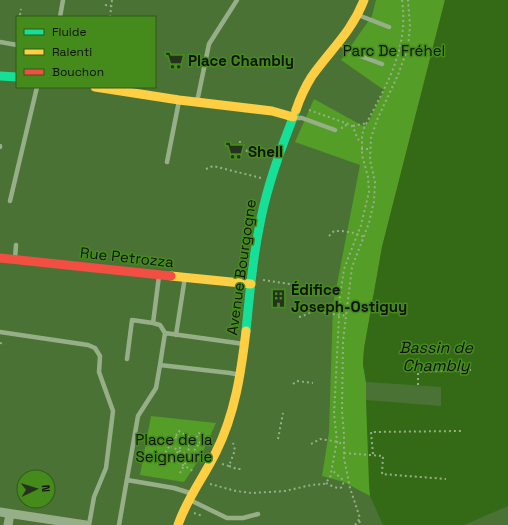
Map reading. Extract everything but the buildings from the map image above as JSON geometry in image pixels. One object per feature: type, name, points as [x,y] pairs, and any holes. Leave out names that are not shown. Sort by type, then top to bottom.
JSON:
[{"type":"street","name":"Avenue Bourgogne","points":[[178,525],[190,496],[223,438],[234,404],[256,282],[257,236],[271,177],[293,117],[308,82],[348,32],[358,15],[364,0]]},
{"type":"street","points":[[0,78],[16,77]]},
{"type":"street","points":[[101,88],[179,100],[272,111],[293,117]]},
{"type":"street","name":"Rue Petrozza","points":[[0,258],[185,277],[256,282]]},
{"type":"street","points":[[0,512],[88,525]]},
{"type":"street","points":[[8,525],[10,514]]},
{"type":"lane","points":[[60,16],[64,0]]},
{"type":"lane","points":[[197,102],[209,44],[237,0]]},
{"type":"lane","points":[[358,15],[389,27]]},
{"type":"lane","points":[[0,42],[16,45]]},
{"type":"lane","points":[[339,43],[355,54],[382,64]]},
{"type":"lane","points":[[10,202],[37,88]]},
{"type":"lane","points":[[167,162],[179,100]]},
{"type":"lane","points":[[293,117],[302,118],[335,130]]},
{"type":"lane","points":[[14,259],[16,244]]},
{"type":"lane","points":[[153,324],[159,274]]},
{"type":"lane","points":[[176,335],[185,277]]},
{"type":"lane","points":[[119,525],[138,416],[156,388],[165,333],[160,325],[132,320],[127,360]]},
{"type":"lane","points":[[0,332],[88,345],[96,348],[99,353],[99,372],[113,406],[113,417],[106,468],[94,497],[88,525]]},
{"type":"lane","points":[[165,333],[244,344]]},
{"type":"lane","points":[[160,364],[240,375]]},
{"type":"lane","points":[[127,480],[174,488],[227,518],[244,518],[258,514]]},
{"type":"path","points":[[110,16],[112,0]]},
{"type":"path","points":[[326,483],[332,470],[337,442],[334,414],[338,314],[344,269],[363,220],[369,192],[368,177],[361,149],[362,136],[388,81],[399,49],[404,21],[402,0]]},
{"type":"path","points":[[362,525],[359,521],[359,515],[350,488],[344,453],[342,401],[343,341],[352,267],[371,216],[375,194],[375,182],[370,164],[372,134],[398,75],[408,47],[410,26],[408,0]]},
{"type":"path","points":[[105,5],[112,6]]},
{"type":"path","points":[[20,15],[21,9]]},
{"type":"path","points":[[345,127],[347,123]]},
{"type":"path","points":[[353,126],[367,123]]},
{"type":"path","points":[[240,141],[239,149],[248,151]]},
{"type":"path","points":[[361,149],[370,149]]},
{"type":"path","points":[[206,169],[213,166],[262,179]]},
{"type":"path","points":[[329,236],[334,231],[342,231],[358,234],[364,237]]},
{"type":"path","points":[[256,282],[297,285]]},
{"type":"path","points":[[299,317],[305,316],[314,311],[347,316]]},
{"type":"path","points":[[0,343],[5,344]]},
{"type":"path","points":[[418,385],[418,372],[471,370]]},
{"type":"path","points":[[293,384],[298,381],[313,383]]},
{"type":"path","points":[[278,440],[283,413]]},
{"type":"path","points":[[160,461],[179,430],[199,444]]},
{"type":"path","points":[[373,454],[371,432],[462,431]]},
{"type":"path","points":[[180,463],[200,434],[211,439]]},
{"type":"path","points":[[143,458],[171,463],[187,436]]},
{"type":"path","points":[[193,459],[195,456],[193,452],[203,436]]},
{"type":"path","points":[[175,437],[191,446]]},
{"type":"path","points":[[311,444],[320,439],[344,444]]},
{"type":"path","points":[[166,443],[199,463]]},
{"type":"path","points":[[189,450],[193,452]]},
{"type":"path","points":[[229,466],[235,450]]},
{"type":"path","points":[[344,453],[373,454],[383,456],[382,474],[446,480]]},
{"type":"path","points":[[165,454],[193,471]]},
{"type":"path","points":[[182,459],[186,462]]},
{"type":"path","points":[[180,473],[186,462],[193,459]]},
{"type":"path","points":[[219,463],[237,469],[243,469]]},
{"type":"path","points":[[207,482],[221,488],[261,493],[285,491],[326,483],[337,488],[342,485],[343,480],[332,470]]},
{"type":"path","points":[[355,525],[359,521]]},
{"type":"green space","name":"Parc De Fréhel","points":[[376,0],[445,0],[382,247],[364,349],[363,364],[366,382],[370,496],[344,482],[322,476],[329,432],[333,305],[360,165],[295,142],[314,99],[363,126],[368,123],[384,90],[341,60],[372,16]]},
{"type":"green space","name":"Place de la Seigneurie","points":[[151,416],[216,423],[200,458],[184,482],[140,475]]},
{"type":"water","name":"Bassin de Chambly","points":[[445,0],[508,0],[508,506],[464,525],[383,525],[370,496],[366,382],[363,364],[364,349],[382,247]]},
{"type":"pier","points":[[366,382],[441,387],[441,406],[366,400]]},
{"type":"traffic: fast","points":[[0,76],[16,77]]},
{"type":"traffic: fast","points":[[246,331],[255,252],[264,205],[274,169],[296,110]]},
{"type":"traffic: slow","points":[[296,110],[307,84],[319,66],[347,31],[359,12],[364,0]]},
{"type":"traffic: slow","points":[[101,88],[179,100],[272,111],[293,117]]},
{"type":"traffic: slow","points":[[171,276],[251,284]]},
{"type":"traffic: slow","points":[[178,525],[186,506],[223,438],[233,408],[242,362],[246,331]]},
{"type":"traffic: jam","points":[[0,258],[171,276]]},
{"type":"place","name":"Place Chambly","points":[[175,60]]},
{"type":"place","name":"Shell","points":[[235,151]]},
{"type":"place","name":"Édifice Joseph-Ostiguy","points":[[278,298]]}]
